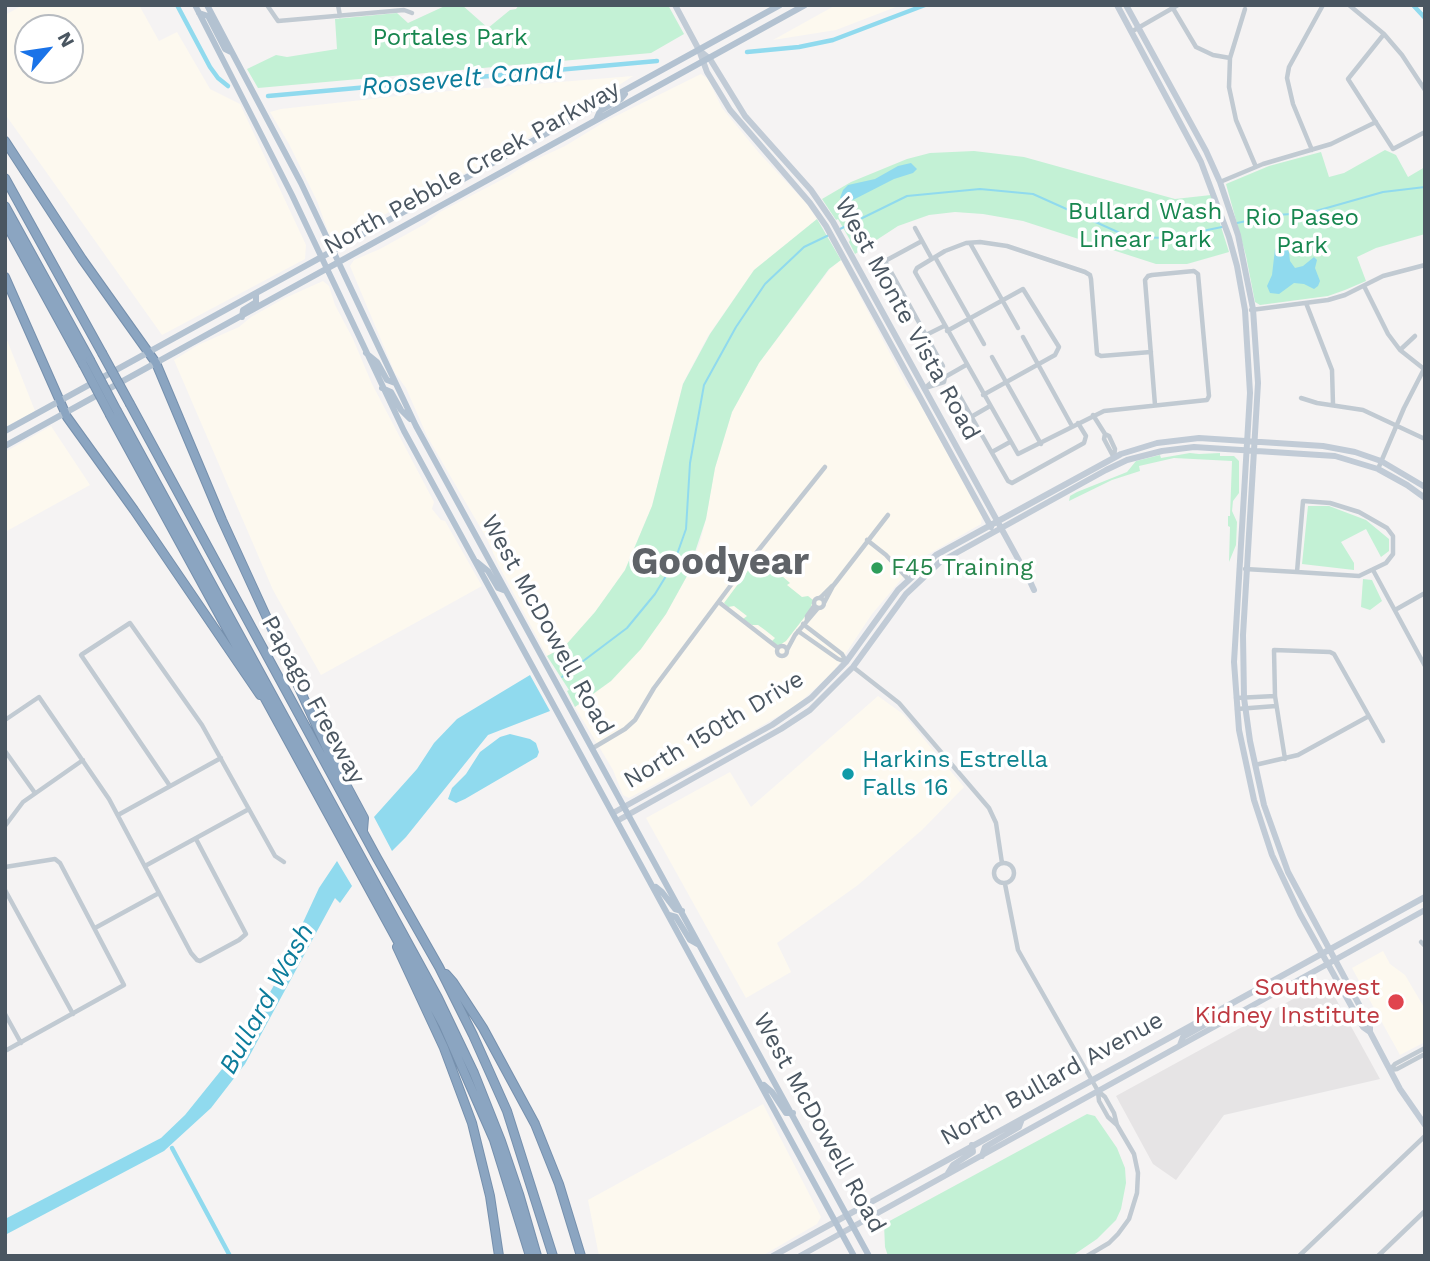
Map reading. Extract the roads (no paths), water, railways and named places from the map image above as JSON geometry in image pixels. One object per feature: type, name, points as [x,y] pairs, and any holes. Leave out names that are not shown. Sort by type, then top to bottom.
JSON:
[{"type":"highway","points":[[5,141],[82,259],[156,363],[222,520],[328,751],[364,818],[363,833]]},
{"type":"highway","name":"Papago Freeway","points":[[5,178],[439,967],[485,1059],[507,1111],[553,1256]]},
{"type":"highway","points":[[5,206],[86,362]]},
{"type":"highway","name":"Papago Freeway","points":[[5,222],[114,413],[443,1024],[473,1089],[507,1177],[530,1256]]},
{"type":"highway","points":[[5,277],[64,412],[165,554],[254,688],[273,711]]},
{"type":"highway","points":[[114,413],[438,998],[474,1073],[501,1141],[537,1256]]},
{"type":"highway","points":[[379,905],[435,1027],[465,1104],[486,1176],[499,1256]]},
{"type":"highway","points":[[439,967],[453,982],[483,1028],[535,1124],[559,1184],[582,1256]]},
{"type":"main road","name":"West McDowell Road","points":[[195,5],[266,142],[382,388],[854,1256]]},
{"type":"main road","name":"West McDowell Road","points":[[207,5],[277,135],[416,426],[793,1112],[869,1256]]},
{"type":"main road","name":"West Monte Vista Road","points":[[675,5],[722,100],[738,123],[810,203],[826,226],[997,520],[1034,590]]},
{"type":"main road","name":"North Pebble Creek Parkway","points":[[5,431],[780,5]]},
{"type":"main road","name":"North Pebble Creek Parkway","points":[[5,446],[596,120],[703,64],[805,5]]},
{"type":"main road","points":[[1117,5],[1195,149],[1222,213],[1249,310]]},
{"type":"main road","points":[[1126,5],[1190,119],[1220,181],[1238,235],[1249,310],[1250,393],[1247,569],[1240,698]]},
{"type":"main road","points":[[199,13],[208,16],[225,49],[233,53]]},
{"type":"main road","name":"West Monte Vista Road","points":[[699,50],[710,59],[745,116],[811,190],[846,243],[993,532]]},
{"type":"main road","points":[[596,120],[600,111],[621,99],[628,89]]},
{"type":"main road","points":[[266,142],[277,135]]},
{"type":"main road","points":[[242,317],[243,310],[256,302],[256,294]]},
{"type":"main road","points":[[365,352],[377,362],[387,380],[395,383]]},
{"type":"main road","points":[[382,388],[391,392],[401,410],[416,426]]},
{"type":"main road","name":"North 150th Drive","points":[[613,813],[796,709],[820,690],[846,662],[908,579],[946,549],[989,524],[1114,457],[1140,447],[1199,438],[1250,445]]},
{"type":"main road","points":[[1250,445],[1334,448],[1381,461],[1425,487]]},
{"type":"main road","points":[[1250,445],[1335,456],[1378,469],[1425,498]]},
{"type":"main road","points":[[1250,445],[1234,639],[1251,790],[1285,885],[1370,1025],[1370,1032],[1390,1070],[1425,1125]]},
{"type":"main road","name":"North 150th Drive","points":[[617,821],[788,725],[817,704],[853,667],[901,600],[940,562],[1118,464],[1144,455],[1184,447],[1250,445]]},
{"type":"main road","points":[[1114,457],[1118,464]]},
{"type":"main road","points":[[473,558],[488,570],[498,588],[506,591]]},
{"type":"main road","points":[[846,662],[853,667]]},
{"type":"main road","points":[[1241,709],[1274,835],[1324,951]]},
{"type":"main road","points":[[1266,838],[1274,835]]},
{"type":"main road","points":[[652,885],[662,892],[675,909],[682,911]]},
{"type":"main road","name":"North Bullard Avenue","points":[[773,1256],[1425,897]]},
{"type":"main road","name":"North Bullard Avenue","points":[[800,1256],[1425,910]]},
{"type":"main road","points":[[669,915],[676,917],[690,940],[701,946]]},
{"type":"main road","points":[[724,1017],[736,1011]]},
{"type":"main road","points":[[1180,1045],[1183,1037],[1210,1022],[1210,1015]]},
{"type":"main road","points":[[760,1081],[788,1114],[793,1112]]},
{"type":"main road","points":[[982,1156],[985,1147],[1018,1127],[1023,1117]]},
{"type":"main road","points":[[946,1176],[953,1165],[973,1152],[972,1145]]},
{"type":"street","points":[[267,5],[278,21],[404,10],[412,13]]},
{"type":"street","points":[[338,5],[340,16]]},
{"type":"street","points":[[1131,32],[1178,5]]},
{"type":"street","points":[[1312,150],[1293,104],[1287,78],[1289,67],[1324,5]]},
{"type":"street","points":[[1349,5],[1384,34],[1408,63],[1425,90]]},
{"type":"street","points":[[1171,7],[1196,47],[1213,55],[1230,58]]},
{"type":"street","points":[[1245,9],[1230,58],[1231,101],[1256,167]]},
{"type":"street","points":[[1384,34],[1349,79],[1392,149],[1425,132]]},
{"type":"street","points":[[1220,181],[1331,144],[1376,122]]},
{"type":"street","points":[[915,228],[984,344]]},
{"type":"street","points":[[922,240],[885,261],[943,366]]},
{"type":"street","points":[[970,243],[1018,328]]},
{"type":"street","points":[[1151,352],[1101,356],[1097,354],[1090,275],[1007,246],[970,243],[955,247],[917,268],[915,272],[1018,454],[1093,415],[1115,408],[1155,405],[1207,400],[1209,396],[1198,274],[1194,271],[1148,276],[1145,280],[1151,352],[1155,405]]},
{"type":"street","points":[[1249,310],[1345,295],[1383,276],[1425,265]]},
{"type":"street","points":[[1364,286],[1379,318],[1400,350],[1424,370],[1378,469]]},
{"type":"street","points":[[926,335],[969,318],[1023,289],[1059,347],[1058,352],[983,395]]},
{"type":"street","points":[[1306,303],[1332,370],[1333,404]]},
{"type":"street","points":[[1400,350],[1415,336]]},
{"type":"street","points":[[1023,337],[1072,426]]},
{"type":"street","points":[[992,357],[1041,444]]},
{"type":"street","points":[[921,390],[944,382],[945,377],[966,365]]},
{"type":"street","points":[[954,386],[1008,481],[1012,482],[1086,440],[1078,423]]},
{"type":"street","points":[[1301,398],[1363,410],[1398,424],[1425,439]]},
{"type":"street","points":[[971,417],[990,406]]},
{"type":"street","points":[[1093,415],[1109,436],[1115,449],[1114,457]]},
{"type":"street","points":[[992,453],[1010,442]]},
{"type":"street","points":[[593,748],[631,724],[654,688],[737,577],[825,467]]},
{"type":"street","points":[[1239,568],[1247,569],[1359,576],[1386,563],[1393,554],[1393,536],[1387,528],[1359,512],[1330,503],[1303,500],[1297,572]]},
{"type":"street","points":[[816,607],[823,607],[822,601],[888,515]]},
{"type":"street","points":[[867,540],[886,555],[908,579]]},
{"type":"street","points":[[1373,570],[1425,666]]},
{"type":"street","points":[[1395,610],[1425,593]]},
{"type":"street","points":[[816,607],[814,601],[822,601]]},
{"type":"street","points":[[720,603],[782,648],[816,607]]},
{"type":"street","points":[[805,622],[842,654],[846,662]]},
{"type":"street","points":[[170,786],[81,655],[130,623],[202,725],[275,856],[284,862]]},
{"type":"street","points":[[797,633],[846,662]]},
{"type":"street","points":[[1285,759],[1276,706],[1274,650],[1334,654],[1382,741]]},
{"type":"street","points":[[853,667],[899,703],[989,808],[996,823],[1002,863]]},
{"type":"street","points":[[1240,698],[1275,696]]},
{"type":"street","points":[[5,720],[39,697],[118,815],[191,953],[200,961],[239,940],[246,933],[196,839]]},
{"type":"street","points":[[1241,709],[1276,706]]},
{"type":"street","points":[[1254,765],[1298,755],[1369,716]]},
{"type":"street","points":[[5,751],[34,793]]},
{"type":"street","points":[[118,815],[222,758]]},
{"type":"street","points":[[6,821],[34,793],[83,760]]},
{"type":"street","points":[[145,866],[249,809]]},
{"type":"street","points":[[5,867],[55,859],[60,863],[124,985],[5,1051]]},
{"type":"street","points":[[1002,863],[1010,865],[1014,872],[1013,880],[1005,884],[998,881],[994,875],[996,867],[1002,863]]},
{"type":"street","points":[[1005,884],[1018,950],[1098,1091],[1105,1097],[1116,1125],[1134,1154],[1138,1173],[1132,1212],[1109,1243],[1087,1256]]},
{"type":"street","points":[[5,890],[73,1014]]},
{"type":"street","points":[[95,928],[159,893]]},
{"type":"street","points":[[5,1014],[21,1043]]},
{"type":"street","points":[[1390,1070],[1395,1064],[1425,1048]]},
{"type":"street","points":[[1390,1070],[1425,1054]]},
{"type":"street","points":[[1300,1256],[1425,1136]]},
{"type":"street","points":[[1378,1256],[1425,1212]]},
{"type":"water","points":[[911,163],[917,169],[913,173],[894,179],[849,202],[840,198],[848,185],[875,179],[898,166]]},
{"type":"water","points":[[1279,246],[1285,247],[1289,252],[1290,261],[1295,268],[1303,266],[1314,257],[1317,260],[1315,268],[1320,281],[1318,286],[1314,289],[1294,283],[1279,294],[1270,293],[1267,286],[1272,275],[1275,249]]},
{"type":"water","points":[[530,675],[550,711],[488,735],[392,851],[374,817],[457,719]]},
{"type":"water","points":[[510,734],[536,743],[539,752],[537,757],[465,799],[456,803],[448,799],[452,788],[466,774],[480,752],[500,737]]},
{"type":"water","points":[[337,861],[352,886],[340,903],[335,898],[245,1064],[211,1108],[164,1151],[5,1235],[5,1219],[161,1138],[185,1115],[235,1053],[273,987],[319,888]]},
{"type":"waterway","name":"Roosevelt Canal","points":[[177,5],[210,67],[228,86]]},
{"type":"waterway","name":"Roosevelt Canal","points":[[747,52],[799,47],[833,40],[925,5]]},
{"type":"waterway","name":"Roosevelt Canal","points":[[1413,5],[1425,18]]},
{"type":"waterway","name":"Roosevelt Canal","points":[[268,96],[657,61]]},
{"type":"waterway","name":"Bullard Wash","points":[[1237,223],[1275,215],[1309,213],[1383,192],[1425,187]]},
{"type":"waterway","name":"Bullard Wash","points":[[840,229],[907,196],[980,189],[1033,194],[1133,237],[1168,238],[1222,227]]},
{"type":"waterway","name":"Bullard Wash","points":[[562,677],[627,628],[655,594],[674,563],[686,529],[690,463],[704,385],[736,327],[765,284],[804,247],[829,235]]},
{"type":"waterway","points":[[172,1148],[230,1256]]},
{"type":"place","name":"F45 Training","points":[[877,568]]},
{"type":"place","name":"Harkins Estrella Falls 16","points":[[848,774]]},
{"type":"place","name":"Southwest Kidney Institute","points":[[1396,1002]]},
{"type":"district","name":"Goodyear","points":[[720,563]]},
{"type":"park label","name":"Portales Park","points":[[450,38]]},
{"type":"park label","name":"Bullard Wash Linear Park","points":[[1145,226]]},
{"type":"park label","name":"Rio Paseo Park","points":[[1302,232]]}]
